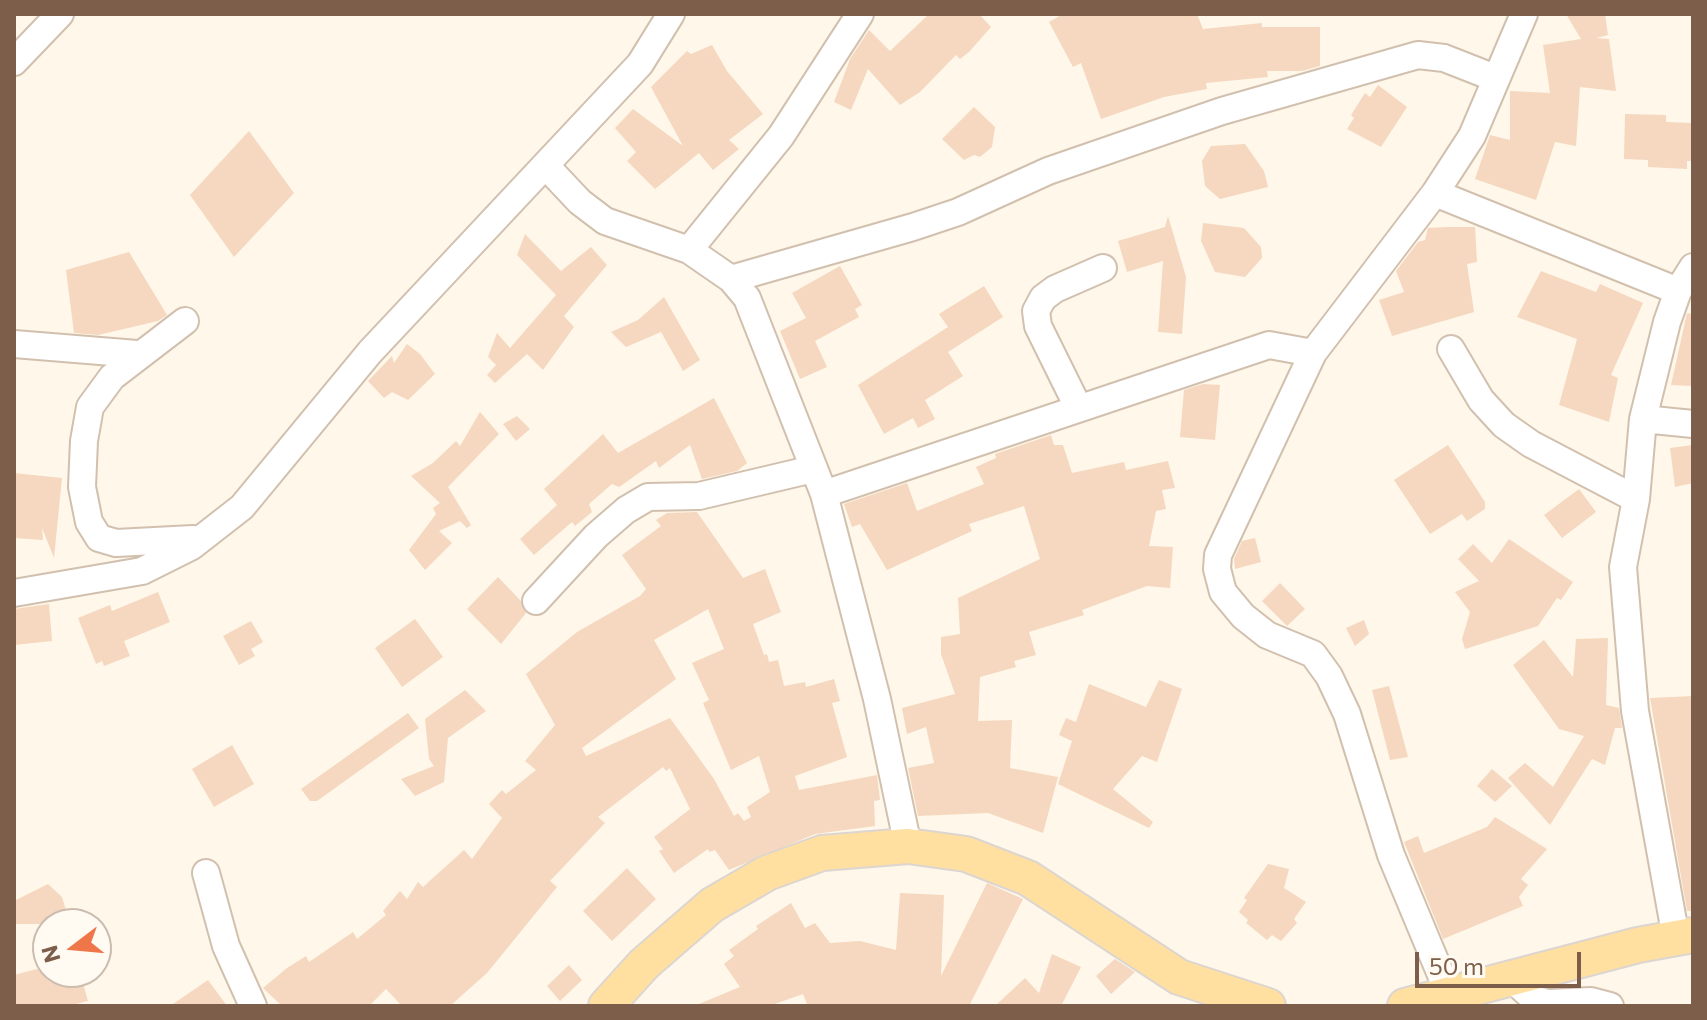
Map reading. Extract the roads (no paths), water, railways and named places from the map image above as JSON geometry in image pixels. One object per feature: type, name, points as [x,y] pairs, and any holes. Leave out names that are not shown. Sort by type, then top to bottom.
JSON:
[{"type":"main road","points":[[606,1006],[644,964],[712,905],[767,873],[822,853],[908,846],[966,854],[1028,878],[1179,977],[1268,1006]]},
{"type":"main road","points":[[1405,1006],[1684,936]]},
{"type":"street","points":[[14,62],[60,14]]},
{"type":"street","points":[[14,593],[142,571],[201,539],[242,507],[370,352],[640,64],[671,14]]},
{"type":"street","points":[[689,250],[781,136],[860,14]]},
{"type":"street","points":[[1449,994],[1391,855],[1347,714],[1329,676],[1313,654],[1267,635],[1243,616],[1223,592],[1217,569],[1218,555],[1313,353],[1435,193],[1472,136],[1524,14]]},
{"type":"street","points":[[731,279],[958,212],[1048,171],[1222,111],[1418,55],[1444,58],[1495,78]]},
{"type":"street","points":[[546,166],[580,202],[605,221],[689,250],[731,279],[747,298],[824,494],[874,684],[908,846]]},
{"type":"street","points":[[1435,193],[1678,291]]},
{"type":"street","points":[[1684,936],[1635,711],[1623,567],[1636,499],[1643,419],[1678,291],[1693,267]]},
{"type":"street","points":[[1078,407],[1038,326],[1036,311],[1043,298],[1055,289],[1103,268]]},
{"type":"street","points":[[185,321],[137,354],[112,377],[90,407],[84,441],[82,487],[89,522],[99,538],[116,543],[201,539]]},
{"type":"street","points":[[14,344],[137,354]]},
{"type":"street","points":[[824,494],[1269,345],[1313,353]]},
{"type":"street","points":[[1451,349],[1481,400],[1504,425],[1531,444],[1636,499]]},
{"type":"street","points":[[1643,419],[1693,424]]},
{"type":"street","points":[[536,601],[596,536],[626,510],[648,497],[699,496],[813,469]]},
{"type":"street","points":[[206,873],[226,946],[253,1006]]},
{"type":"street","points":[[1511,978],[1535,1000],[1548,1003],[1591,1001],[1610,1006]]}]
